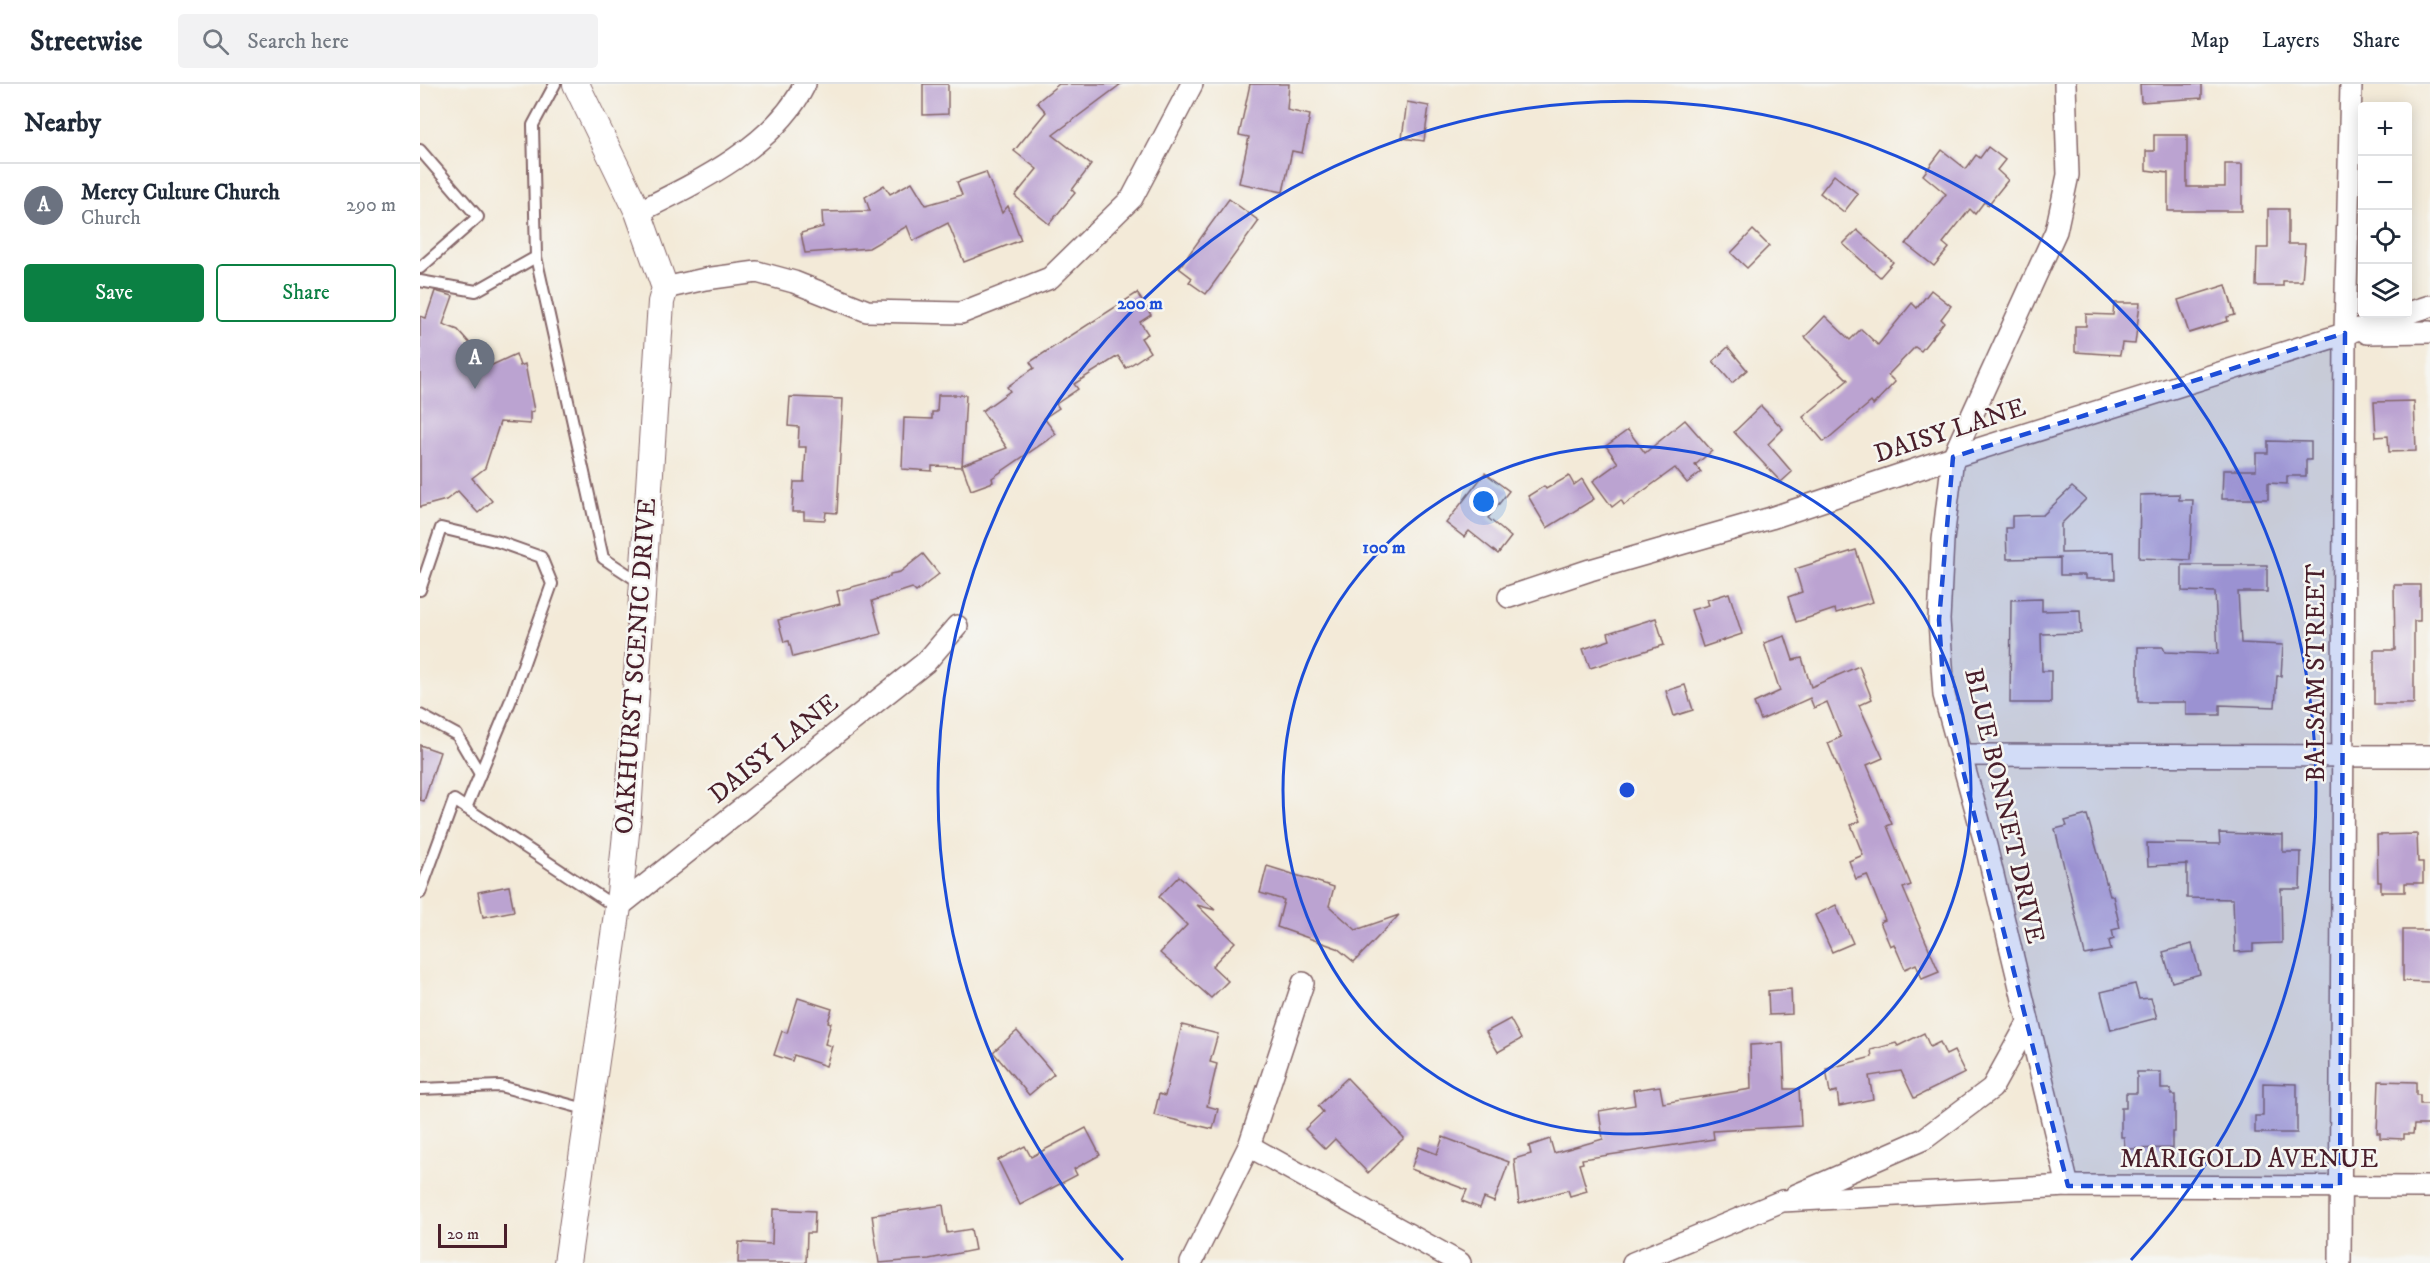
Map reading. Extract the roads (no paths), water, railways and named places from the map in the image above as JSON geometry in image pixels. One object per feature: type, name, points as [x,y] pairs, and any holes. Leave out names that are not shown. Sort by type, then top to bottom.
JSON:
[{"type":"street","name":"OAKHURST SCENIC DRIVE","points":[[567,1263],[628,814],[641,583],[661,302],[665,288],[638,212],[576,84]]},
{"type":"street","points":[[638,212],[702,181],[772,131],[805,84]]},
{"type":"street","points":[[665,288],[705,279],[757,272],[794,282],[867,311],[961,313],[1050,278],[1132,198],[1191,84]]},
{"type":"street","name":"BLUE BONNET DRIVE","points":[[2065,84],[2068,175],[2056,231],[1953,457],[1943,540],[1939,620],[1944,695],[1986,846],[2068,1186]]},
{"type":"street","name":"BALSAM STREET","points":[[2340,1263],[2345,333],[2351,84]]},
{"type":"street","name":"DAISY LANE","points":[[2412,311],[2430,306]]},
{"type":"street","name":"DAISY LANE","points":[[1509,597],[1590,570],[1771,518],[1953,457],[2392,318]]},
{"type":"street","points":[[2345,333],[2430,332]]},
{"type":"street","name":"DAISY LANE","points":[[617,908],[926,662],[957,626]]},
{"type":"street","points":[[1961,755],[2430,756]]},
{"type":"street","points":[[1191,1263],[1249,1146],[1303,983]]},
{"type":"street","points":[[1633,1263],[1924,1139],[1992,1088],[2028,1023]]},
{"type":"street","points":[[1249,1146],[1460,1263]]},
{"type":"street","points":[[1782,1201],[2068,1186]]},
{"type":"street","name":"MARIGOLD AVENUE","points":[[2068,1186],[2430,1187]]},
{"type":"lane","points":[[555,84],[533,125],[537,257],[603,558],[641,583]]},
{"type":"lane","points":[[420,150],[478,217],[420,268]]},
{"type":"lane","points":[[420,281],[477,291],[537,257]]},
{"type":"lane","points":[[420,590],[441,528],[499,542],[541,557],[552,584],[510,702],[466,808]]},
{"type":"lane","points":[[420,715],[457,735],[480,774]]},
{"type":"lane","points":[[420,893],[454,800],[617,908]]},
{"type":"lane","points":[[420,1089],[500,1086],[589,1110]]},
{"type":"place","name":"Mercy Culture Church","points":[[475,389]]}]
